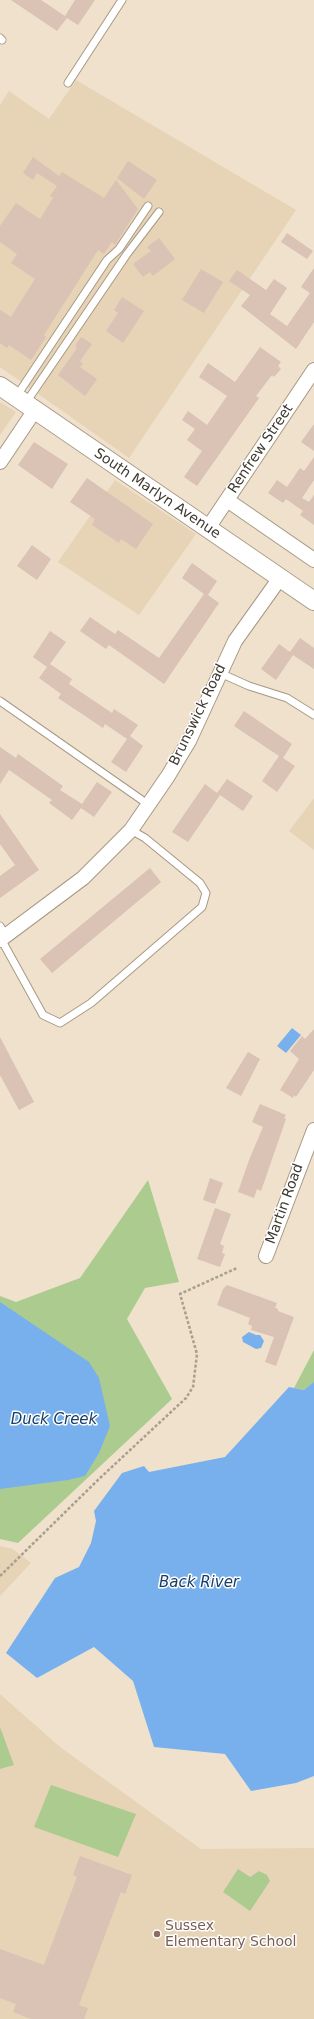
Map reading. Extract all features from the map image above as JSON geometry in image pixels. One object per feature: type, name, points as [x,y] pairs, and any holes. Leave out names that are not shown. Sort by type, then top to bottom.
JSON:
[{"type":"street","name":"Renfrew Street","points":[[208,528],[314,370]]},
{"type":"street","name":"South Marlyn Avenue","points":[[0,386],[314,601]]},
{"type":"street","points":[[0,462],[26,404]]},
{"type":"street","points":[[227,500],[314,560]]},
{"type":"street","name":"Brunswick Road","points":[[2,935],[83,878],[132,830],[189,741],[225,659],[243,628],[280,578]]},
{"type":"street","name":"Martin Road","points":[[266,1256],[314,1130]]},
{"type":"lane","points":[[68,83],[122,0]]},
{"type":"lane","points":[[26,404],[107,260],[119,249],[148,206]]},
{"type":"lane","points":[[26,404],[127,254],[159,212]]},
{"type":"lane","points":[[220,672],[249,686],[287,698],[314,715]]},
{"type":"lane","points":[[0,701],[149,805]]},
{"type":"lane","points":[[2,935],[43,1015],[60,1023],[90,1003],[202,907],[206,893],[200,883],[145,838],[132,830]]},
{"type":"path","points":[[0,1576],[100,1478],[186,1398],[193,1387],[197,1354],[180,1294],[237,1268]]},
{"type":"shaded area","points":[[76,80],[296,210],[129,458],[0,367],[0,105],[9,91],[49,119]]},
{"type":"shaded area","points":[[0,402],[16,412],[0,435]]},
{"type":"shaded area","points":[[115,480],[196,534],[139,615],[58,562]]},
{"type":"shaded area","points":[[314,798],[314,850],[289,831]]},
{"type":"shaded area","points":[[0,1546],[13,1549],[31,1563],[0,1596]]},
{"type":"shaded area","name":"Sussex Elementary School","points":[[0,1694],[60,1747],[201,1849],[314,1848],[314,2019],[0,2019]]},
{"type":"green space","points":[[148,1180],[179,1282],[145,1288],[127,1319],[172,1399],[18,1543],[0,1539],[0,1296],[16,1302],[80,1278]]},
{"type":"green space","points":[[314,1350],[314,1383],[304,1390],[294,1388]]},
{"type":"green space","points":[[0,1727],[14,1765],[0,1769]]},
{"type":"green space","points":[[51,1785],[136,1814],[118,1857],[34,1827]]},
{"type":"green space","points":[[238,1869],[250,1877],[259,1871],[267,1875],[270,1881],[250,1911],[223,1892]]},
{"type":"water","points":[[292,1028],[301,1035],[286,1053],[277,1046]]},
{"type":"water","name":"Duck Creek","points":[[0,1302],[89,1362],[99,1378],[110,1426],[99,1453],[85,1476],[68,1480],[0,1489]]},
{"type":"water","points":[[249,1332],[260,1335],[264,1341],[261,1348],[256,1349],[243,1342],[242,1337]]},
{"type":"water","name":"Back River","points":[[314,1382],[314,1776],[296,1783],[251,1791],[225,1754],[154,1747],[133,1681],[94,1647],[37,1678],[6,1653],[55,1578],[79,1567],[91,1543],[96,1521],[94,1511],[122,1473],[144,1466],[149,1472],[225,1457],[289,1387],[304,1390]]},
{"type":"building","points":[[11,0],[41,0],[65,16],[75,0],[95,0],[78,25],[67,18],[57,31]]},
{"type":"building","points":[[33,157],[59,176],[62,172],[104,198],[116,180],[138,209],[115,245],[112,242],[104,254],[98,250],[44,335],[46,337],[31,360],[9,345],[7,348],[0,343],[0,310],[11,317],[35,279],[11,263],[17,254],[0,242],[0,226],[16,203],[40,219],[53,198],[50,196],[57,186],[37,173],[33,180],[23,173]]},
{"type":"building","points":[[128,161],[157,180],[144,199],[117,178]]},
{"type":"building","points":[[287,233],[313,251],[307,259],[281,242]]},
{"type":"building","points":[[159,238],[175,259],[153,276],[150,272],[143,277],[133,264],[151,251],[147,247]]},
{"type":"building","points":[[314,268],[314,322],[296,349],[241,306],[250,295],[229,281],[237,270],[266,290],[274,279],[287,288],[270,314],[287,326],[310,293],[301,287]]},
{"type":"building","points":[[201,269],[223,282],[204,313],[182,300]]},
{"type":"building","points":[[122,297],[144,311],[123,343],[106,331],[118,313],[114,310]]},
{"type":"building","points":[[81,337],[92,344],[80,361],[83,364],[80,367],[97,379],[85,396],[58,375],[77,348],[75,346]]},
{"type":"building","points":[[260,347],[281,362],[278,366],[281,369],[274,377],[272,375],[256,396],[259,398],[197,486],[184,477],[202,451],[187,440],[195,429],[182,420],[188,411],[207,425],[227,396],[199,377],[208,363],[235,382]]},
{"type":"building","points":[[314,424],[314,451],[301,442]]},
{"type":"building","points":[[34,442],[68,464],[52,489],[18,465]]},
{"type":"building","points":[[314,457],[314,480],[302,498],[309,502],[314,495],[314,525],[300,515],[303,511],[286,499],[283,503],[268,493],[277,480],[287,487],[300,468],[304,471]]},
{"type":"building","points":[[87,478],[153,524],[136,549],[121,539],[119,543],[92,525],[95,519],[70,502]]},
{"type":"building","points":[[32,545],[51,559],[37,580],[17,566]]},
{"type":"building","points":[[192,563],[217,581],[208,595],[219,603],[164,684],[109,645],[106,649],[80,631],[90,617],[115,634],[118,630],[159,658],[204,594],[182,578]]},
{"type":"building","points":[[50,631],[66,642],[50,664],[72,679],[69,684],[112,713],[114,709],[138,725],[130,736],[143,746],[126,772],[111,762],[127,739],[105,724],[103,728],[58,698],[61,694],[39,678],[47,667],[33,657]]},
{"type":"building","points":[[300,638],[314,648],[314,669],[293,655],[276,680],[261,669],[279,644],[290,652]]},
{"type":"building","points":[[244,711],[292,744],[283,758],[295,766],[277,792],[262,781],[279,756],[234,726]]},
{"type":"building","points":[[0,747],[16,758],[18,754],[63,786],[60,790],[82,804],[97,782],[112,792],[94,817],[81,808],[72,820],[49,803],[52,800],[9,770],[0,784]]},
{"type":"building","points":[[227,779],[253,796],[243,811],[220,795],[188,842],[172,832],[205,784],[217,793]]},
{"type":"building","points":[[0,814],[39,870],[0,898],[0,876],[15,865],[0,844]]},
{"type":"building","points":[[150,868],[161,882],[52,973],[40,959]]},
{"type":"building","points":[[314,1029],[314,1070],[296,1097],[294,1095],[293,1098],[280,1090],[299,1059],[290,1051],[302,1036],[305,1039]]},
{"type":"building","points":[[0,1037],[34,1102],[19,1110],[0,1075]]},
{"type":"building","points":[[248,1052],[260,1059],[241,1096],[226,1088]]},
{"type":"building","points":[[260,1104],[286,1115],[284,1118],[286,1119],[261,1191],[257,1189],[254,1198],[238,1192],[249,1160],[263,1127],[252,1122]]},
{"type":"building","points":[[210,1178],[223,1183],[215,1204],[203,1200]]},
{"type":"building","points":[[215,1208],[231,1214],[220,1244],[224,1246],[222,1253],[225,1254],[220,1267],[197,1259]]},
{"type":"building","points":[[227,1285],[277,1303],[275,1308],[278,1309],[278,1311],[294,1317],[276,1366],[265,1362],[274,1337],[251,1330],[252,1326],[248,1324],[250,1318],[217,1305],[223,1289]]},
{"type":"building","points":[[80,1856],[132,1875],[125,1894],[121,1892],[79,2005],[88,2008],[84,2019],[31,2019],[13,2012],[16,2004],[0,1998],[0,1949],[44,1965],[77,1877],[73,1875]]},
{"type":"place","name":"Sussex Elementary School","points":[[157,1934]]}]
